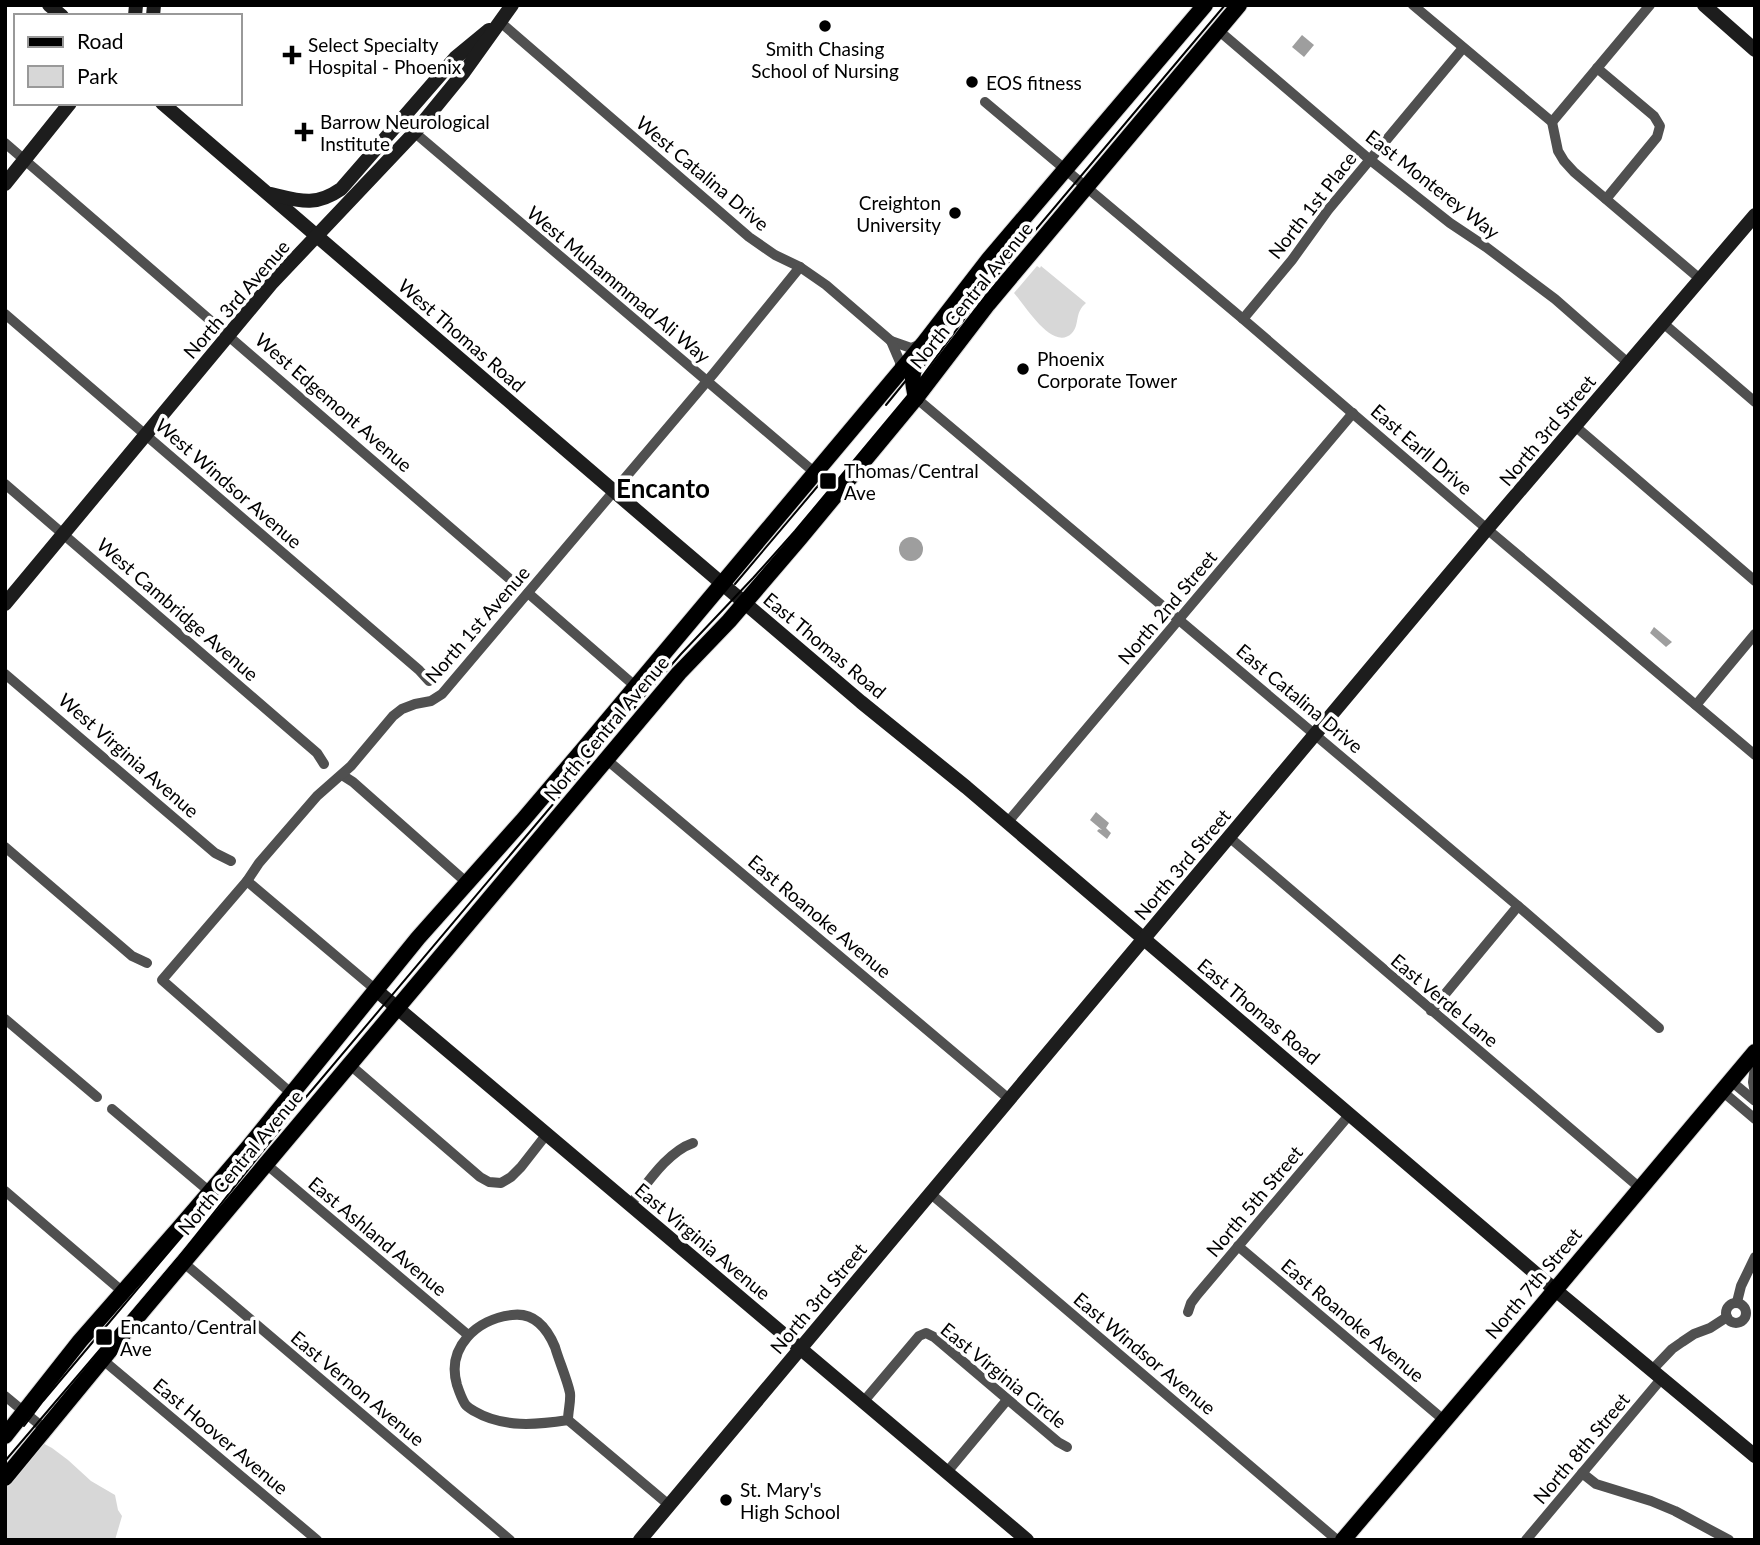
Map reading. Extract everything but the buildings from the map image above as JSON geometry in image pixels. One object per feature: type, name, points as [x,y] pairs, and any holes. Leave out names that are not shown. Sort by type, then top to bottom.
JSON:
[{"type":"main road","name":"North Central Avenue","points":[[5,1436],[80,1341],[292,1094],[387,998],[607,760],[741,599],[916,398],[988,304],[1239,5]]},
{"type":"main road","name":"North Central Avenue","points":[[5,1478],[349,1065],[387,998],[466,882],[523,820],[900,372],[1197,8]]},
{"type":"main road","points":[[916,398],[913,372],[915,365],[941,332],[944,317]]},
{"type":"main road","name":"North 7th Street","points":[[1343,1540],[1755,1052]]},
{"type":"street","name":"North 3rd Avenue","points":[[5,604],[271,284],[315,234],[415,132],[464,72],[512,5]]},
{"type":"street","points":[[1413,5],[1552,122],[1558,151],[1574,172],[1700,279]]},
{"type":"street","points":[[1552,122],[1650,5]]},
{"type":"street","points":[[1704,5],[1755,50]]},
{"type":"street","name":"North 3rd Avenue","points":[[267,193],[321,201],[341,189],[455,58],[499,21]]},
{"type":"street","name":"West Catalina Drive","points":[[499,21],[749,237],[826,285],[891,341]]},
{"type":"street","name":"East Monterey Way","points":[[1218,30],[1369,159],[1450,223],[1555,299],[1628,363]]},
{"type":"street","name":"North 1st Place","points":[[1243,319],[1369,159],[1462,48]]},
{"type":"street","points":[[1597,68],[1654,116],[1660,126],[1657,137],[1606,199]]},
{"type":"street","name":"East Earll Drive","points":[[985,102],[1755,755]]},
{"type":"street","points":[[5,184],[68,105]]},
{"type":"street","name":"West Thomas Road","points":[[164,105],[741,599]]},
{"type":"street","name":"West Muhammmad Ali Way","points":[[401,121],[814,472]]},
{"type":"street","name":"West Edgemont Avenue","points":[[5,143],[511,580]]},
{"type":"street","points":[[315,234],[348,191],[353,177]]},
{"type":"street","name":"North 3rd Street","points":[[640,1540],[1487,529],[1700,279],[1752,225]]},
{"type":"street","name":"North 1st Avenue","points":[[292,1094],[162,980],[317,796],[342,775],[393,716],[402,709],[431,701],[442,694],[707,382],[800,267]]},
{"type":"street","name":"West Windsor Avenue","points":[[5,314],[429,681]]},
{"type":"street","points":[[1663,323],[1755,402]]},
{"type":"street","points":[[891,341],[911,348],[924,343]]},
{"type":"street","points":[[891,341],[900,362],[900,372]]},
{"type":"street","name":"East Catalina Drive","points":[[916,398],[1660,1028]]},
{"type":"street","name":"North 2nd Street","points":[[1007,822],[1353,413]]},
{"type":"street","points":[[1575,426],[1755,581]]},
{"type":"street","name":"West Cambridge Avenue","points":[[5,484],[317,752],[324,764]]},
{"type":"street","points":[[528,593],[635,686]]},
{"type":"street","name":"East Thomas Road","points":[[741,599],[1755,1456]]},
{"type":"street","points":[[1696,705],[1755,634]]},
{"type":"street","name":"West Virginia Avenue","points":[[5,674],[215,853],[230,862]]},
{"type":"street","name":"East Roanoke Avenue","points":[[607,760],[1009,1099]]},
{"type":"street","points":[[342,775],[466,882]]},
{"type":"street","name":"East Verde Lane","points":[[1229,837],[1640,1188]]},
{"type":"street","points":[[5,847],[132,956],[146,962]]},
{"type":"street","points":[[247,881],[387,998]]},
{"type":"street","points":[[1431,1011],[1518,906]]},
{"type":"street","name":"East Virginia Avenue","points":[[387,998],[1027,1540]]},
{"type":"street","points":[[5,1019],[97,1097]]},
{"type":"street","points":[[349,1065],[489,1182],[501,1183],[510,1177],[547,1135]]},
{"type":"street","points":[[1755,1066],[1752,1082],[1755,1093]]},
{"type":"street","points":[[1726,1086],[1755,1101]]},
{"type":"street","points":[[1726,1086],[1755,1119]]},
{"type":"street","points":[[112,1109],[210,1192]]},
{"type":"street","name":"North 5th Street","points":[[1188,1312],[1194,1298],[1350,1114]]},
{"type":"street","points":[[630,1205],[671,1155],[682,1146],[693,1143]]},
{"type":"street","name":"East Ashland Avenue","points":[[266,1164],[468,1335]]},
{"type":"street","points":[[5,1191],[123,1292]]},
{"type":"street","name":"East Windsor Avenue","points":[[931,1194],[1337,1540]]},
{"type":"street","name":"East Roanoke Avenue","points":[[1238,1246],[1445,1421]]},
{"type":"street","points":[[1737,1302],[1741,1286],[1755,1257]]},
{"type":"street","name":"East Vernon Avenue","points":[[184,1263],[510,1540]]},
{"type":"street","points":[[1737,1302],[1745,1307],[1750,1318],[1736,1323],[1731,1322],[1726,1311],[1729,1305],[1737,1302]]},
{"type":"street","points":[[568,1420],[570,1394],[550,1334],[538,1320],[520,1314],[499,1317],[482,1324],[468,1335],[459,1350],[455,1367],[456,1379],[466,1406],[485,1417],[514,1423],[568,1420],[669,1505]]},
{"type":"street","name":"North 8th Street","points":[[1526,1540],[1582,1474],[1657,1374],[1672,1349],[1727,1317]]},
{"type":"street","name":"East Virginia Circle","points":[[864,1401],[919,1336],[926,1333],[1067,1447]]},
{"type":"street","name":"East Hoover Avenue","points":[[103,1360],[317,1540]]},
{"type":"street","points":[[5,1396],[46,1430]]},
{"type":"street","points":[[947,1472],[1007,1400]]},
{"type":"street","points":[[1582,1474],[1596,1484],[1675,1511],[1728,1540]]},
{"type":"green space","points":[[1037,266],[1041,266],[1086,303],[1080,311],[1074,330],[1064,337],[1056,337],[1040,325],[1014,293]]},
{"type":"green space","points":[[37,1440],[68,1460],[91,1481],[115,1495],[122,1516],[115,1540],[5,1540],[5,1478]]},
{"type":"shaded area","points":[[1302,35],[1314,45],[1304,57],[1292,47]]},
{"type":"shaded area","points":[[911,537],[920,540],[923,549],[920,558],[911,561],[902,558],[899,549],[902,540]]},
{"type":"shaded area","points":[[1654,627],[1672,642],[1666,647],[1650,633]]},
{"type":"shaded area","points":[[1096,812],[1109,823],[1106,828],[1111,833],[1107,839],[1097,831],[1102,830],[1090,820]]},
{"type":"tram line","points":[[5,1461],[178,1258],[301,1103],[646,694],[795,531],[910,393],[990,284],[1225,5]]},
{"type":"tram line","points":[[886,405],[917,367]]},
{"type":"tram line","points":[[735,584],[828,474]]},
{"type":"tram line","points":[[24,1426],[183,1235]]},
{"type":"place","name":"Smith Chasing School of Nursing","points":[[825,26]]},
{"type":"place","name":"Select Specialty Hospital - Phoenix","points":[[292,55]]},
{"type":"place","name":"EOS fitness","points":[[972,82]]},
{"type":"place","name":"Barrow Neurological Institute","points":[[304,132]]},
{"type":"place","name":"Creighton University","points":[[955,213]]},
{"type":"place","name":"Phoenix Corporate Tower","points":[[1023,369]]},
{"type":"place","name":"Thomas/Central Ave","points":[[828,481]]},
{"type":"place","name":"Encanto/Central Ave","points":[[104,1337]]},
{"type":"place","name":"St. Mary's High School","points":[[726,1500]]},
{"type":"district","name":"Encanto","points":[[663,488]]}]
